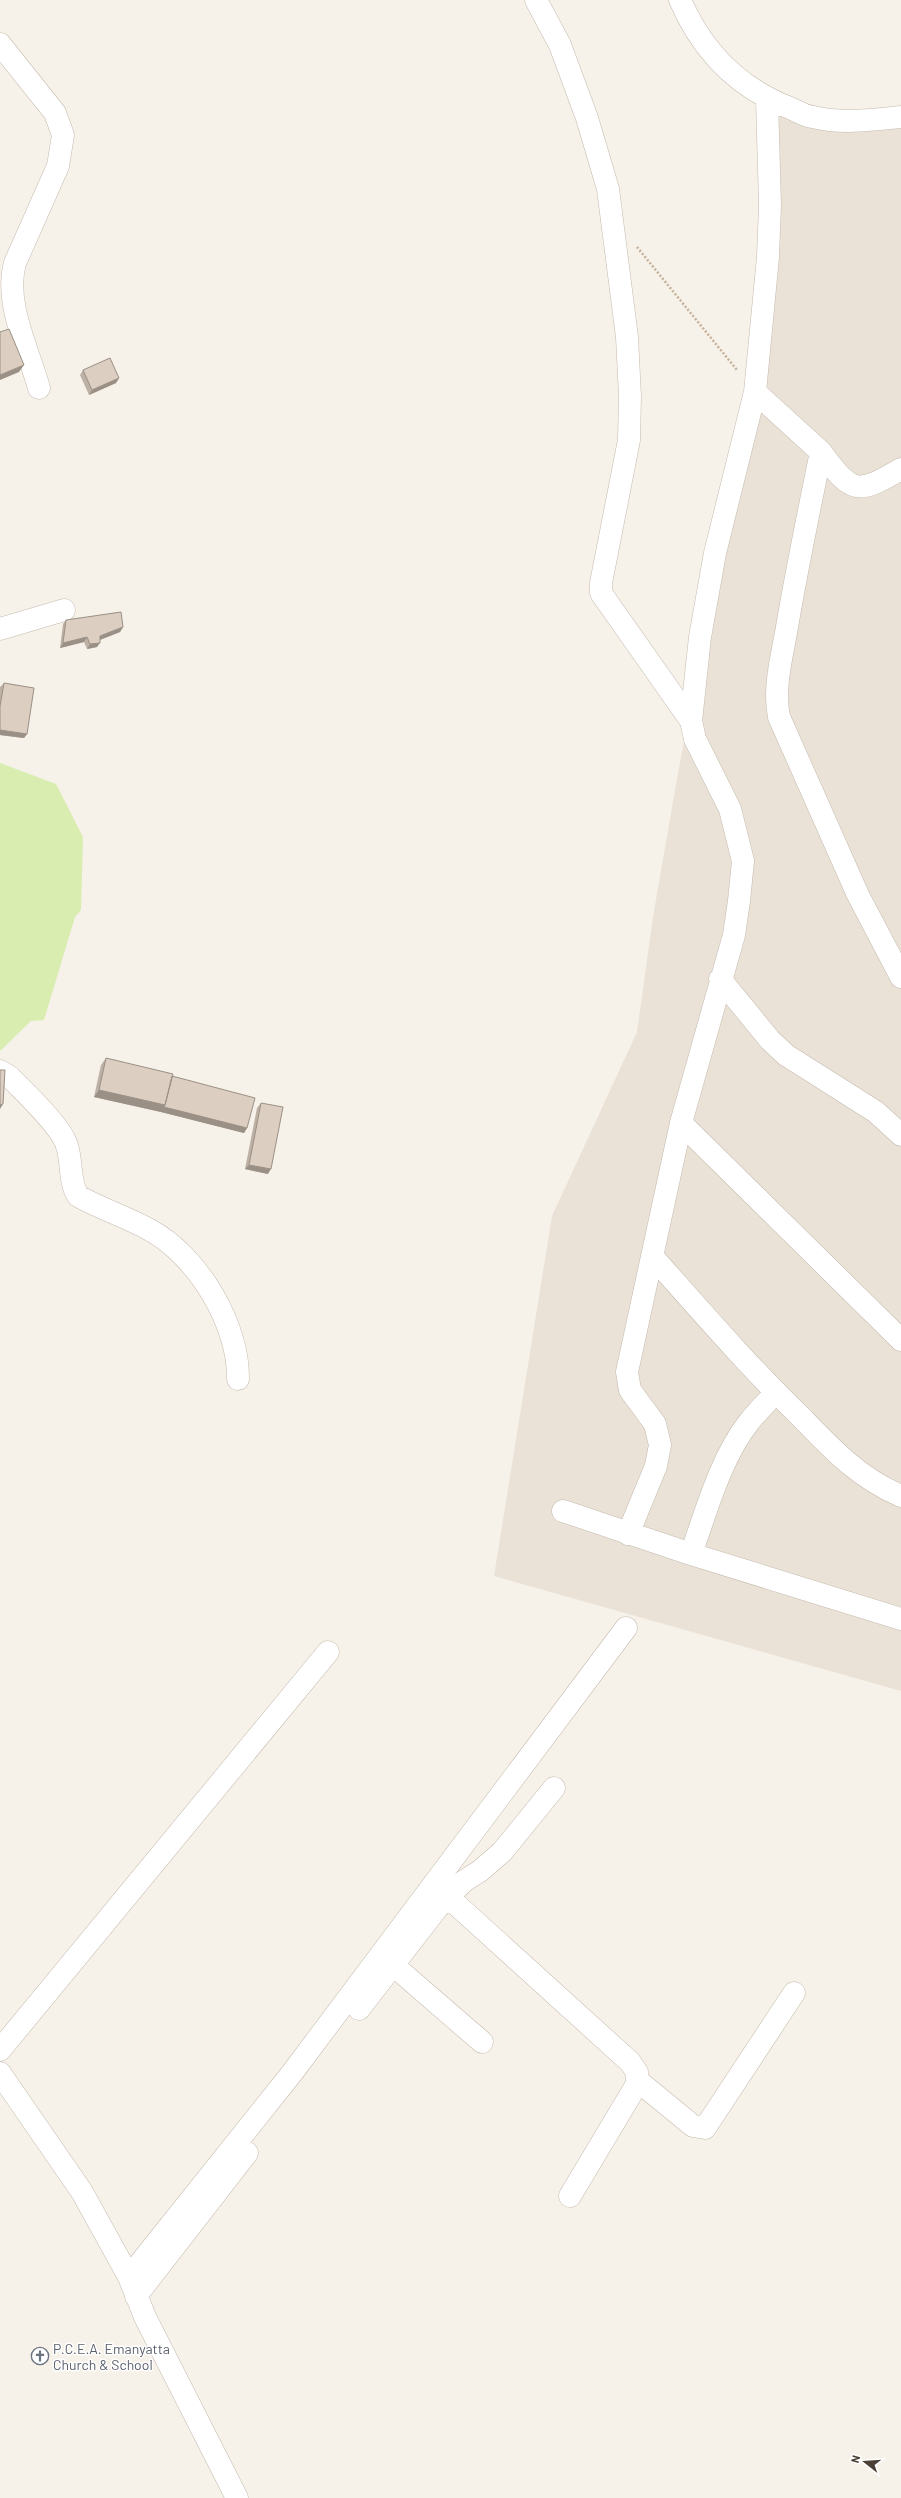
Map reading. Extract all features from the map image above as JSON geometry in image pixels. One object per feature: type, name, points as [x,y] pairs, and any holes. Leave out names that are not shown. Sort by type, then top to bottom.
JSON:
[{"type":"street","points":[[536,0],[560,45],[587,118],[608,189],[626,336],[630,396],[629,440],[601,583],[601,593],[691,721]]},
{"type":"street","points":[[680,0],[689,21],[711,54],[741,82],[767,99],[812,117],[855,121],[901,117]]},
{"type":"street","points":[[0,44],[55,113],[63,136],[58,166],[15,264],[11,280],[12,298],[40,388]]},
{"type":"street","points":[[628,1534],[656,1466],[660,1445],[656,1424],[630,1390],[627,1372],[681,1123],[720,978],[734,935],[743,861],[730,809],[695,739],[691,721],[700,637],[715,553],[756,392],[768,250],[770,205],[767,99]]},
{"type":"street","points":[[756,392],[821,452],[838,475],[851,485],[863,488],[901,469]]},
{"type":"street","points":[[821,452],[798,561],[776,700],[779,717],[855,888],[901,977]]},
{"type":"street","points":[[0,629],[64,610]]},
{"type":"street","points":[[720,978],[770,1040],[786,1055],[876,1112],[901,1134]]},
{"type":"street","points":[[0,1072],[10,1077],[57,1129],[66,1142],[73,1188],[78,1196],[151,1231],[182,1254],[210,1292],[227,1321],[238,1360],[238,1379]]},
{"type":"street","points":[[681,1123],[901,1340]]},
{"type":"street","points":[[652,1256],[776,1393],[849,1465],[877,1485],[901,1496]]},
{"type":"street","points":[[691,1554],[708,1506],[728,1458],[748,1423],[776,1393]]},
{"type":"street","points":[[563,1511],[628,1534],[901,1619]]},
{"type":"street","points":[[132,2286],[626,1628]]},
{"type":"street","points":[[0,2050],[328,1652]]},
{"type":"street","points":[[132,2286],[448,1897],[464,1881],[480,1871],[502,1852],[554,1788]]},
{"type":"street","points":[[448,1897],[630,2062],[638,2072],[637,2084],[570,2196]]},
{"type":"street","points":[[393,1964],[482,2042]]},
{"type":"street","points":[[638,2080],[693,2126],[705,2128],[794,1993]]},
{"type":"street","points":[[0,2073],[82,2192],[132,2286],[145,2317],[237,2498]]},
{"type":"path","points":[[634,244],[756,392]]},
{"type":"shaded area","points":[[774,93],[811,111],[901,109],[901,1691],[494,1576],[552,1216],[637,1032],[653,917],[678,773],[736,473]]},
{"type":"green space","points":[[0,763],[56,784],[83,837],[81,910],[75,917],[44,1020],[31,1021],[0,1051]]},
{"type":"building","points":[[9,329],[24,365],[0,375],[0,332]]},
{"type":"building","points":[[110,358],[119,378],[92,390],[83,370]]},
{"type":"building","points":[[121,612],[123,627],[100,636],[100,643],[90,644],[87,637],[63,643],[66,620]]},
{"type":"building","points":[[4,683],[34,688],[27,734],[0,730],[0,706]]},
{"type":"building","points":[[106,1058],[173,1074],[165,1105],[99,1090]]},
{"type":"building","points":[[0,1070],[5,1070],[3,1104],[0,1105]]},
{"type":"building","points":[[172,1076],[255,1098],[247,1128],[164,1107]]},
{"type":"building","points":[[261,1103],[283,1107],[271,1169],[249,1165]]},
{"type":"place","name":"P.C.E.A. Emanyatta Church & School","points":[[40,2356]]}]
